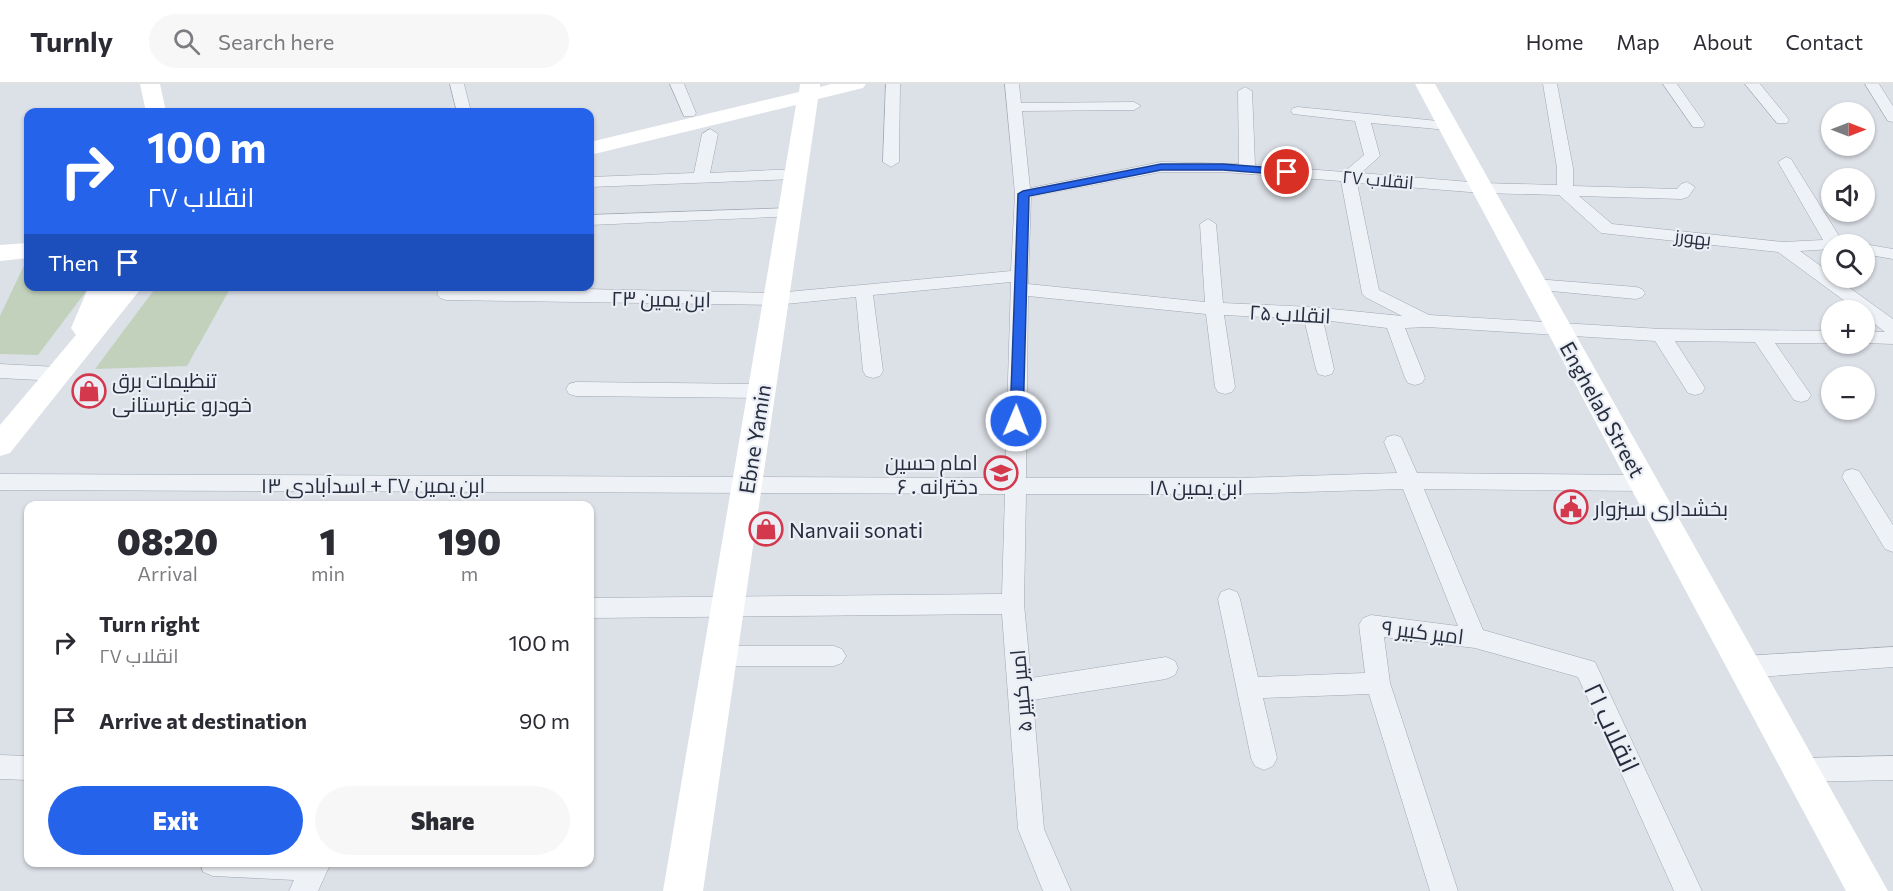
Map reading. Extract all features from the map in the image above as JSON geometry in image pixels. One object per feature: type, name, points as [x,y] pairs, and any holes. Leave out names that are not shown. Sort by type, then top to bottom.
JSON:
[{"type":"main road","points":[[150,84],[155,108]]},
{"type":"main road","points":[[594,135],[809,87],[855,84]]},
{"type":"main road","name":"Enghelab Street","points":[[1425,84],[1868,891]]},
{"type":"main road","points":[[594,147],[809,87]]},
{"type":"main road","name":"Ebne Yamin","points":[[682,891],[809,87]]},
{"type":"main road","points":[[0,253],[24,251]]},
{"type":"main road","points":[[64,368],[100,291]]},
{"type":"main road","points":[[0,446],[127,291]]},
{"type":"street","points":[[457,84],[463,108]]},
{"type":"street","points":[[677,84],[689,113]]},
{"type":"street","points":[[891,162],[893,84]]},
{"type":"street","name":"امیر کبیر ۵","points":[[1012,84],[1023,194],[1019,283],[1013,604],[1031,829],[1057,891]]},
{"type":"street","points":[[1550,84],[1565,168],[1565,192]]},
{"type":"street","points":[[1670,84],[1698,124]]},
{"type":"street","points":[[1752,84],[1782,120]]},
{"type":"street","points":[[1872,84],[1893,118]]},
{"type":"street","points":[[1245,91],[1246,169]]},
{"type":"street","points":[[1014,107],[1134,106]]},
{"type":"street","points":[[1298,111],[1448,126]]},
{"type":"street","points":[[1362,118],[1372,156],[1348,177],[1371,293],[1427,321]]},
{"type":"street","points":[[700,177],[710,134]]},
{"type":"street","points":[[1786,162],[1829,234]]},
{"type":"street","name":"انقلاب ۲۷","points":[[1023,194],[1161,167],[1246,169],[1482,188],[1565,192],[1682,194],[1687,187]]},
{"type":"street","points":[[594,182],[796,174]]},
{"type":"street","name":"بهورز","points":[[1565,192],[1607,229],[1783,247],[1821,245]]},
{"type":"street","points":[[594,220],[790,213]]},
{"type":"street","points":[[1208,224],[1214,309],[1225,387]]},
{"type":"street","points":[[1783,247],[1893,328]]},
{"type":"street","points":[[1875,251],[1893,254]]},
{"type":"street","name":"انقلاب ۲۵","points":[[776,299],[864,290],[1019,283],[1214,309],[1312,313],[1394,322],[1427,321],[1560,331],[1661,335],[1821,337]]},
{"type":"street","points":[[1536,285],[1636,293]]},
{"type":"street","points":[[864,290],[873,372]]},
{"type":"street","name":"ابن یمین ۲۳","points":[[447,291],[446,294],[776,299]]},
{"type":"street","points":[[1312,313],[1325,369]]},
{"type":"street","points":[[1394,322],[1415,378]]},
{"type":"street","points":[[1661,335],[1695,388]]},
{"type":"street","points":[[1760,335],[1801,395]]},
{"type":"street","points":[[1875,338],[1893,338]]},
{"type":"street","points":[[0,371],[64,368]]},
{"type":"street","points":[[576,389],[762,391]]},
{"type":"street","name":"امیر کبیر ۹","points":[[1394,442],[1475,638],[1371,625],[1378,683],[1444,891]]},
{"type":"street","points":[[1852,477],[1893,543]]},
{"type":"street","name":"ابن یمین ۱۸","points":[[747,486],[1238,486],[1410,481],[1644,483]]},
{"type":"street","name":"ابن یمین ۲۷ + اسدآبادی ۱۳","points":[[0,482],[747,486]]},
{"type":"street","points":[[1229,599],[1264,758]]},
{"type":"street","points":[[594,608],[1013,604]]},
{"type":"street","name":"انقلاب ۲۱","points":[[1475,638],[1586,669],[1688,891]]},
{"type":"street","points":[[720,656],[834,656]]},
{"type":"street","points":[[1745,667],[1893,657]]},
{"type":"street","points":[[1020,691],[1166,668]]},
{"type":"street","points":[[1249,688],[1378,683]]},
{"type":"street","points":[[0,767],[24,768]]},
{"type":"street","points":[[1802,770],[1893,768]]},
{"type":"street","points":[[303,891],[315,867]]},
{"type":"green space","points":[[24,265],[24,291],[86,291],[38,355],[0,354],[0,316]]},
{"type":"green space","points":[[153,291],[229,291],[187,366],[95,369]]},
{"type":"place","name":"تنظیمات برق خودرو عنبرستانی","points":[[89,391]]},
{"type":"place","name":"امام حسین ۶ . دخترانه","points":[[1001,473]]},
{"type":"place","name":"بخشداری سبزوار","points":[[1571,507]]},
{"type":"place","name":"Nanvaii sonati","points":[[766,529]]},
{"type":"route","points":[[1016,421],[1023,194],[1161,167],[1223,167],[1287,172]]}]
